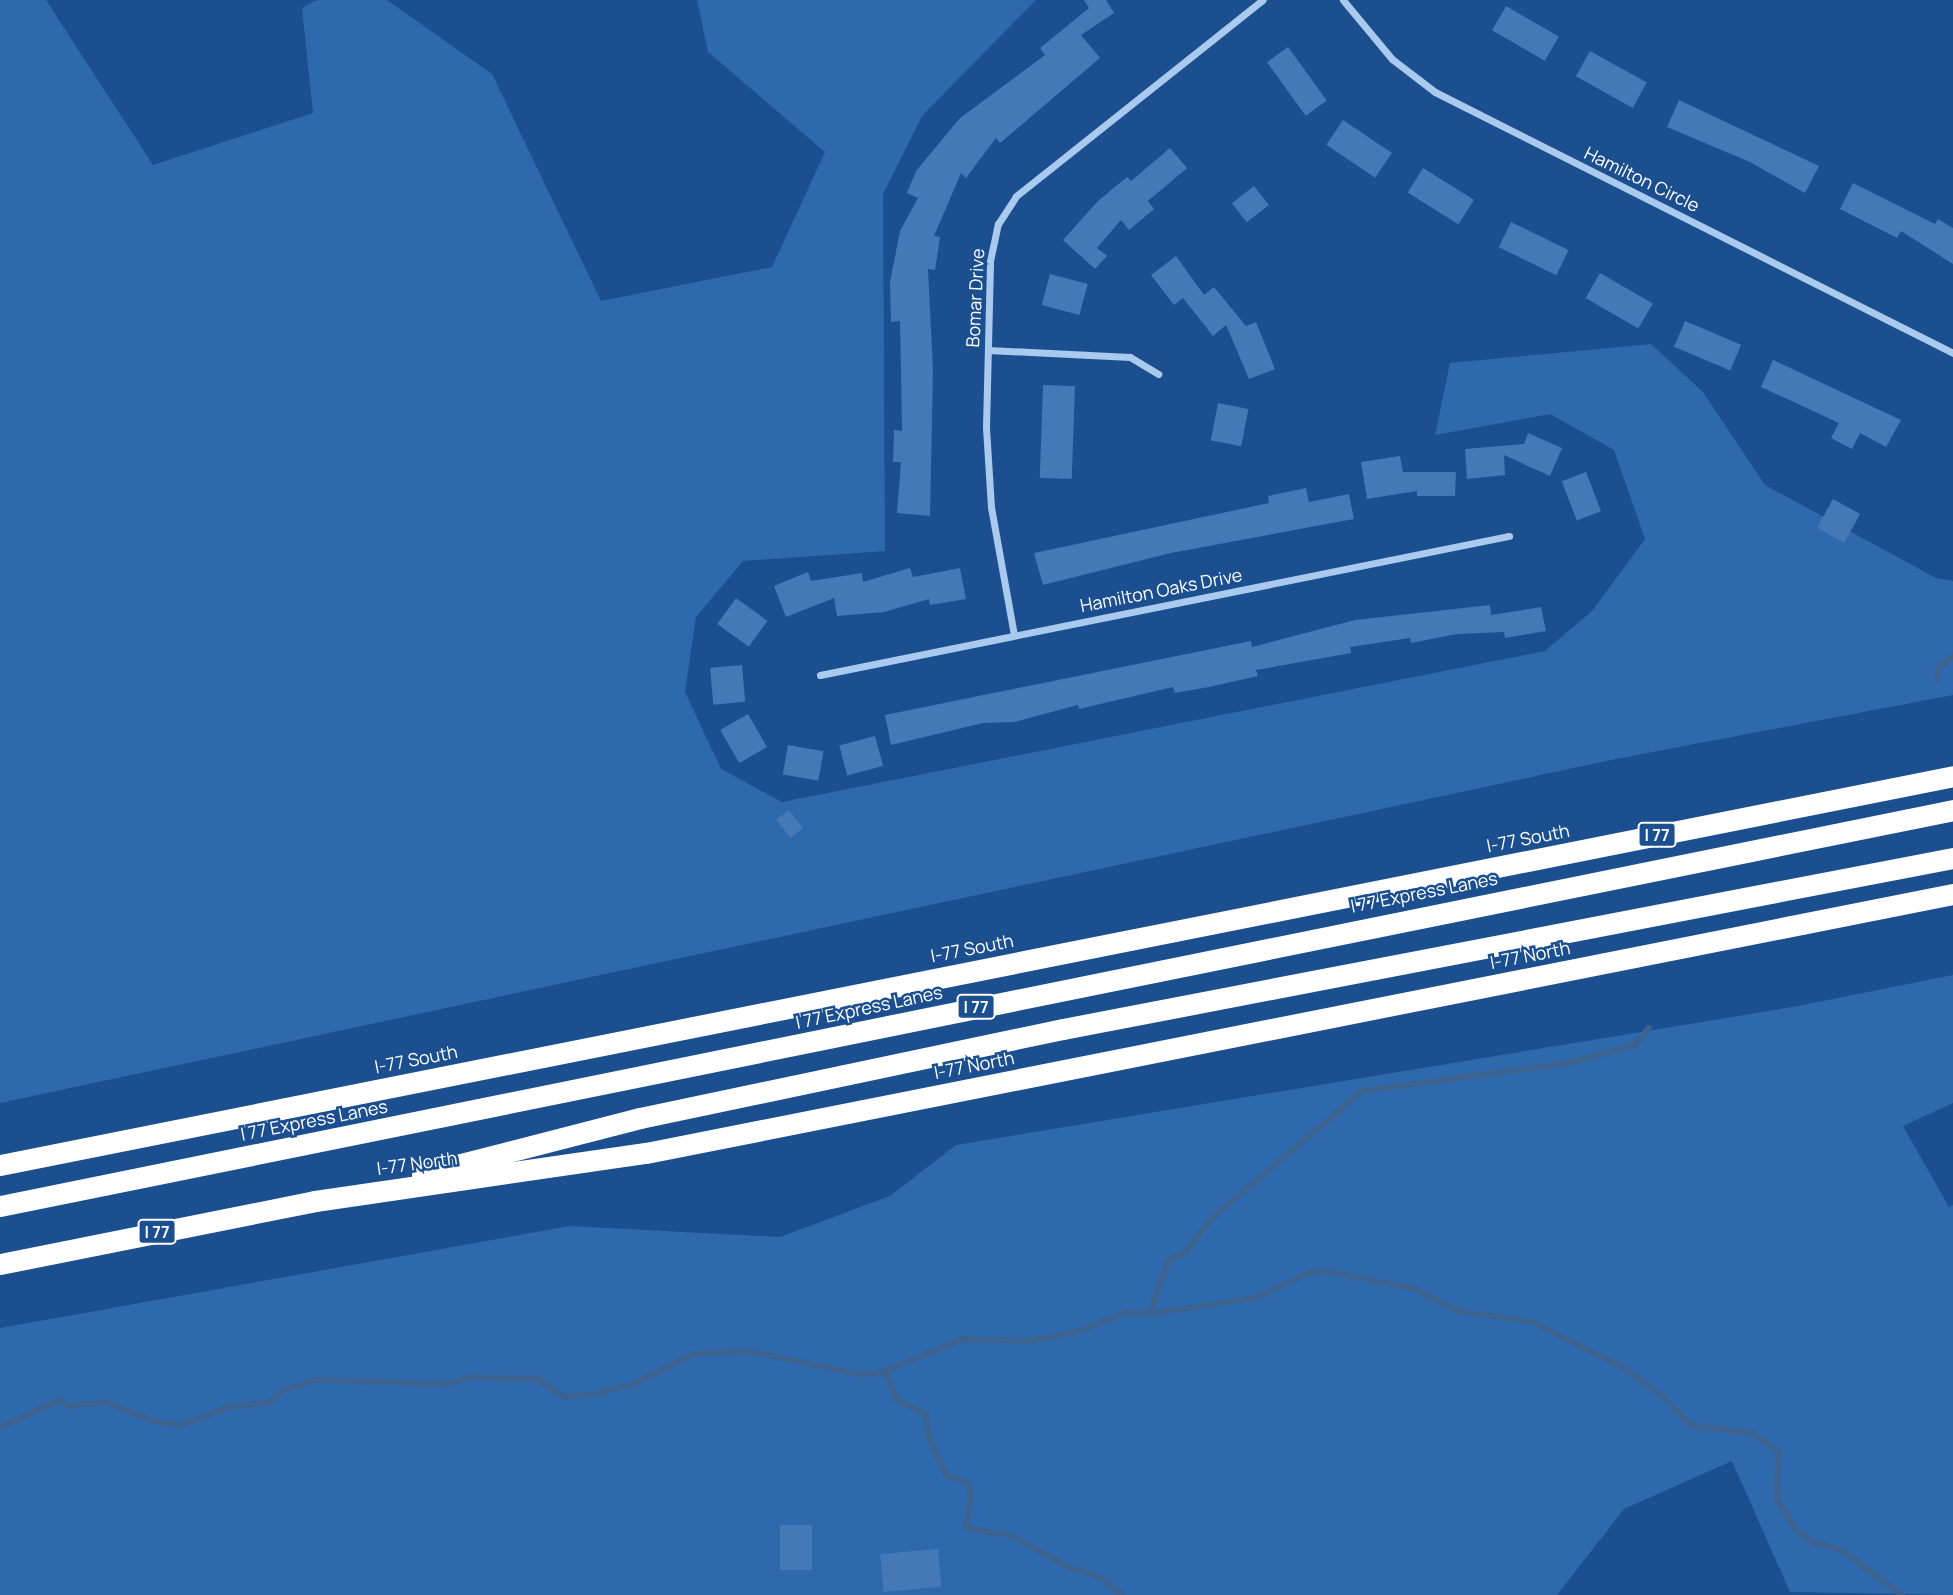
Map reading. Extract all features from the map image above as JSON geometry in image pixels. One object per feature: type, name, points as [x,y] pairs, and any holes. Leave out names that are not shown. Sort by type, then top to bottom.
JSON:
[{"type":"highway","name":"I-77 South","points":[[0,1164],[1953,776]]},
{"type":"highway","name":"I 77 Express Lanes","points":[[0,1206],[1953,810]]},
{"type":"highway","name":"I 77","points":[[315,1201],[640,1118],[1063,1029],[1953,858]]},
{"type":"highway","name":"I-77 North","points":[[0,1264],[315,1201],[646,1153],[1953,894]]},
{"type":"street","name":"Bomar Drive","points":[[1014,635],[991,507],[988,349],[990,261],[998,224],[1016,196],[1262,0]]},
{"type":"street","name":"Hamilton Circle","points":[[1343,0],[1392,59],[1435,92],[1953,353]]},
{"type":"street","points":[[988,349],[1130,357],[1158,374]]},
{"type":"street","name":"Hamilton Oaks Drive","points":[[820,675],[1509,536]]},
{"type":"shaded area","points":[[0,0],[46,0],[153,165],[313,113],[302,8],[317,0],[387,0],[492,74],[601,301],[772,267],[825,152],[708,52],[697,0],[1036,0],[922,116],[883,194],[885,551],[743,561],[696,617],[685,692],[721,769],[782,802],[1545,651],[1592,611],[1645,539],[1614,450],[1550,414],[1435,435],[1450,363],[1651,344],[1703,392],[1765,485],[1936,578],[1953,581],[1953,695],[1616,759],[0,1103]]},
{"type":"shaded area","points":[[1953,975],[1953,1103],[1903,1126],[1949,1207],[1953,1205],[1953,1595],[1790,1592],[1732,1461],[1624,1509],[1557,1595],[0,1595],[0,1328],[570,1226],[780,1237],[890,1196],[956,1145],[1798,1006]]},
{"type":"building","points":[[1084,0],[1106,0],[1114,13],[1081,35],[1100,58],[1000,143],[996,138],[966,178],[961,173],[934,236],[940,237],[935,270],[928,269],[933,370],[930,516],[897,513],[901,462],[893,462],[894,430],[902,431],[900,321],[891,322],[890,282],[900,231],[918,198],[907,193],[916,171],[960,118],[1045,55],[1040,48],[1089,8]]},
{"type":"building","points":[[1506,6],[1559,36],[1545,61],[1492,30]]},
{"type":"building","points":[[1288,47],[1327,100],[1306,116],[1267,62]]},
{"type":"building","points":[[1590,51],[1647,83],[1633,108],[1576,76]]},
{"type":"building","points":[[1679,100],[1819,166],[1805,193],[1750,162],[1667,127]]},
{"type":"building","points":[[1343,120],[1392,153],[1375,178],[1326,145]]},
{"type":"building","points":[[1170,148],[1187,168],[1148,201],[1154,209],[1129,230],[1121,220],[1097,248],[1107,256],[1095,269],[1063,240],[1098,201],[1127,177],[1131,181]]},
{"type":"building","points":[[1423,168],[1474,200],[1459,224],[1408,193]]},
{"type":"building","points":[[1853,183],[1935,224],[1938,219],[1953,228],[1953,264],[1901,231],[1897,238],[1840,209]]},
{"type":"building","points":[[1254,186],[1269,205],[1247,222],[1232,203]]},
{"type":"building","points":[[1511,222],[1569,250],[1556,275],[1499,247]]},
{"type":"building","points":[[1176,256],[1204,295],[1214,287],[1246,326],[1256,322],[1275,369],[1249,379],[1226,325],[1213,336],[1183,298],[1174,305],[1151,275]]},
{"type":"building","points":[[1600,273],[1653,304],[1638,329],[1586,298]]},
{"type":"building","points":[[1050,274],[1088,284],[1079,315],[1042,305]]},
{"type":"building","points":[[1685,321],[1741,345],[1730,371],[1674,347]]},
{"type":"building","points":[[1773,360],[1901,420],[1886,447],[1860,433],[1852,449],[1831,438],[1839,423],[1761,387]]},
{"type":"building","points":[[1043,385],[1075,386],[1072,479],[1040,478]]},
{"type":"building","points":[[1218,403],[1248,409],[1241,446],[1211,440]]},
{"type":"building","points":[[1528,433],[1562,448],[1550,476],[1504,455],[1505,475],[1467,479],[1465,449],[1524,444]]},
{"type":"building","points":[[1400,456],[1403,472],[1456,472],[1455,496],[1417,496],[1417,491],[1367,499],[1361,462]]},
{"type":"building","points":[[1586,472],[1601,511],[1577,521],[1562,481]]},
{"type":"building","points":[[1306,488],[1309,502],[1349,494],[1354,519],[1171,553],[1043,585],[1034,553],[1269,503],[1268,496]]},
{"type":"building","points":[[1833,499],[1860,514],[1844,543],[1817,528]]},
{"type":"building","points":[[910,568],[913,577],[960,568],[966,599],[930,605],[929,599],[884,612],[837,616],[834,598],[786,617],[774,586],[808,572],[811,581],[862,573],[863,582]]},
{"type":"building","points":[[736,598],[768,621],[749,647],[717,624]]},
{"type":"building","points":[[1490,605],[1491,615],[1541,607],[1546,631],[1505,638],[1504,632],[1457,634],[1411,643],[1410,638],[1350,647],[1351,653],[1256,670],[1258,676],[1209,687],[1175,693],[1173,687],[1079,709],[1078,705],[1014,722],[983,723],[891,745],[885,715],[1251,641],[1252,647],[1355,620]]},
{"type":"building","points":[[742,665],[745,702],[713,705],[710,668]]},
{"type":"building","points":[[748,714],[767,747],[739,763],[720,730]]},
{"type":"building","points":[[875,736],[883,766],[847,776],[839,746]]},
{"type":"building","points":[[788,745],[823,751],[818,781],[783,775]]},
{"type":"building","points":[[789,810],[803,828],[791,838],[776,820]]},
{"type":"building","points":[[780,1525],[812,1525],[812,1570],[780,1570]]},
{"type":"building","points":[[938,1549],[941,1587],[884,1592],[880,1554]]},
{"type":"waterway","points":[[1937,679],[1938,668],[1953,656]]},
{"type":"waterway","points":[[1150,1314],[1169,1259],[1185,1253],[1210,1220],[1362,1091],[1568,1063],[1635,1045],[1649,1028]]},
{"type":"waterway","points":[[0,1427],[60,1400],[69,1406],[105,1402],[155,1422],[182,1425],[228,1407],[270,1402],[286,1389],[317,1380],[447,1384],[474,1377],[539,1379],[563,1397],[595,1394],[634,1384],[694,1354],[749,1351],[862,1375],[885,1371],[963,1339],[1030,1341],[1079,1331],[1127,1312],[1150,1314],[1255,1298],[1309,1273],[1326,1271],[1415,1289],[1458,1311],[1533,1322],[1624,1368],[1663,1397],[1692,1426],[1752,1433],[1778,1451],[1777,1500],[1796,1529],[1810,1541],[1841,1550],[1902,1595]]},
{"type":"waterway","points":[[885,1371],[897,1400],[926,1414],[929,1438],[946,1475],[968,1483],[971,1493],[966,1528],[1012,1536],[1072,1569],[1096,1575],[1123,1595]]}]
